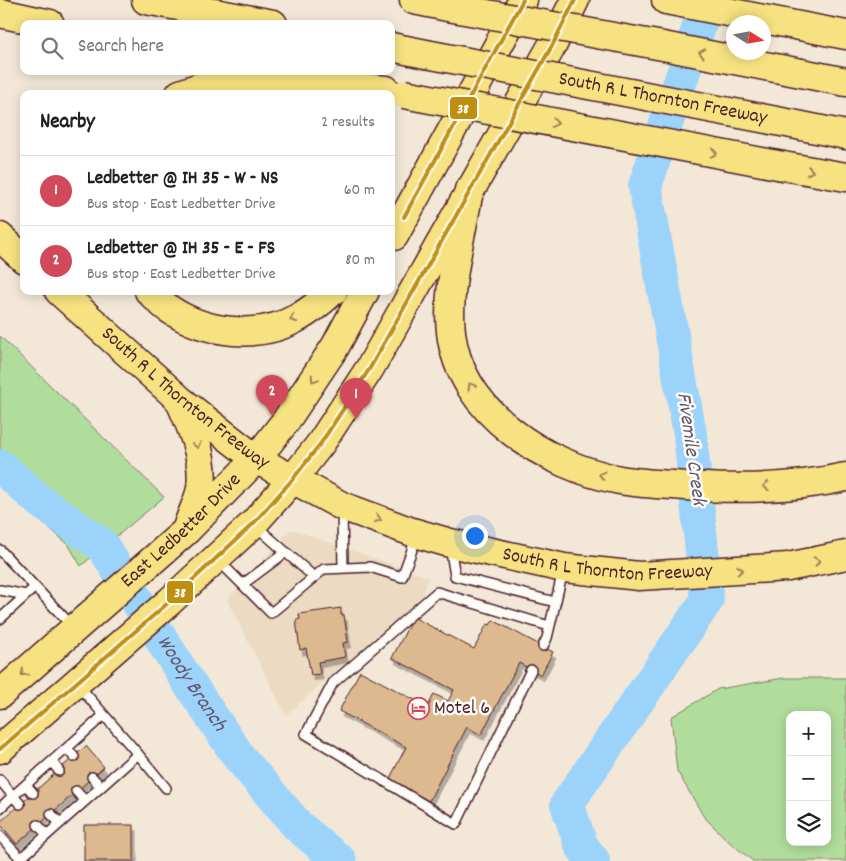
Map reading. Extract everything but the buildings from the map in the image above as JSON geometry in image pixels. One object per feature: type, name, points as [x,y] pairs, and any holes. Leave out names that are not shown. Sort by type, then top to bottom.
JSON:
[{"type":"main road","points":[[146,0],[252,20]]},
{"type":"main road","points":[[414,0],[654,44],[846,82]]},
{"type":"main road","points":[[398,222],[522,0]]},
{"type":"main road","name":"East Ledbetter Drive","points":[[0,749],[169,602],[254,524],[321,443],[370,368],[553,44],[575,0]]},
{"type":"main road","points":[[666,0],[844,34]]},
{"type":"main road","points":[[0,14],[30,20]]},
{"type":"main road","name":"South R L Thornton Freeway","points":[[395,48],[846,134]]},
{"type":"main road","points":[[311,75],[385,90]]},
{"type":"main road","points":[[191,90],[219,80],[260,77],[377,90]]},
{"type":"main road","points":[[395,92],[843,178]]},
{"type":"main road","points":[[470,190],[451,303],[451,332],[458,360],[470,387],[488,411],[509,429],[540,450],[590,471],[619,480],[702,488],[815,484],[846,477]]},
{"type":"main road","points":[[0,237],[20,255]]},
{"type":"main road","name":"South R L Thornton Freeway","points":[[63,295],[180,400],[256,459],[342,506],[418,533],[450,543],[564,568],[639,576],[788,567],[846,555]]},
{"type":"main road","points":[[153,295],[168,308],[191,321],[216,328],[246,332],[274,327],[298,318],[328,295]]},
{"type":"main road","name":"East Ledbetter Drive","points":[[0,694],[187,530],[256,459],[285,422],[335,347],[363,295]]},
{"type":"main road","points":[[180,400],[196,437],[200,463],[201,488],[187,530]]},
{"type":"main road","points":[[48,652],[76,683]]},
{"type":"lane","points":[[342,506],[342,568]]},
{"type":"lane","points":[[254,524],[314,577]]},
{"type":"lane","points":[[216,558],[271,613],[324,569],[370,567],[402,577],[418,533]]},
{"type":"lane","points":[[450,543],[455,576],[555,602]]},
{"type":"lane","points":[[0,550],[35,588],[81,624]]},
{"type":"lane","points":[[243,584],[286,552]]},
{"type":"lane","points":[[543,646],[547,638],[564,568]]},
{"type":"lane","points":[[0,619],[35,588]]},
{"type":"lane","points":[[0,590],[26,595]]},
{"type":"lane","points":[[531,670],[456,824],[306,734],[333,683],[437,592],[549,626]]},
{"type":"lane","points":[[76,683],[166,788]]},
{"type":"lane","points":[[0,808],[104,715]]},
{"type":"lane","points":[[67,748],[74,757]]},
{"type":"lane","points":[[0,836],[22,860],[60,823],[138,754]]},
{"type":"lane","points":[[52,762],[59,771]]},
{"type":"lane","points":[[92,778],[101,787]]},
{"type":"lane","points":[[0,780],[20,804]]},
{"type":"lane","points":[[26,785],[33,793]]},
{"type":"lane","points":[[76,792],[85,801]]},
{"type":"lane","points":[[51,814],[60,823]]},
{"type":"lane","points":[[38,825],[47,835]]},
{"type":"shaded area","points":[[291,529],[428,577],[423,596],[286,715],[227,600]]},
{"type":"green space","points":[[0,336],[164,497],[81,566],[68,544],[0,486]]},
{"type":"green space","points":[[784,678],[846,678],[846,861],[753,861],[727,840],[704,817],[677,771],[671,717],[718,689]]},
{"type":"waterway","name":"Fivemile Creek","points":[[593,861],[581,845],[567,804],[707,600],[690,434],[645,186],[708,0]]},
{"type":"waterway","name":"Woody Branch","points":[[0,466],[41,502],[102,545],[187,680],[239,757],[298,826],[340,861]]},
{"type":"transit line","name":"38","points":[[404,217],[523,0]]},
{"type":"transit line","name":"38","points":[[0,749],[169,602],[253,524],[292,480],[321,443],[370,368],[553,44],[575,0]]},
{"type":"place","name":"Ledbetter @ IH 35 - E - FS","points":[[272,416]]},
{"type":"place","name":"Ledbetter @ IH 35 - W - NS","points":[[356,419]]},
{"type":"place","name":"Motel 6","points":[[418,709]]}]
